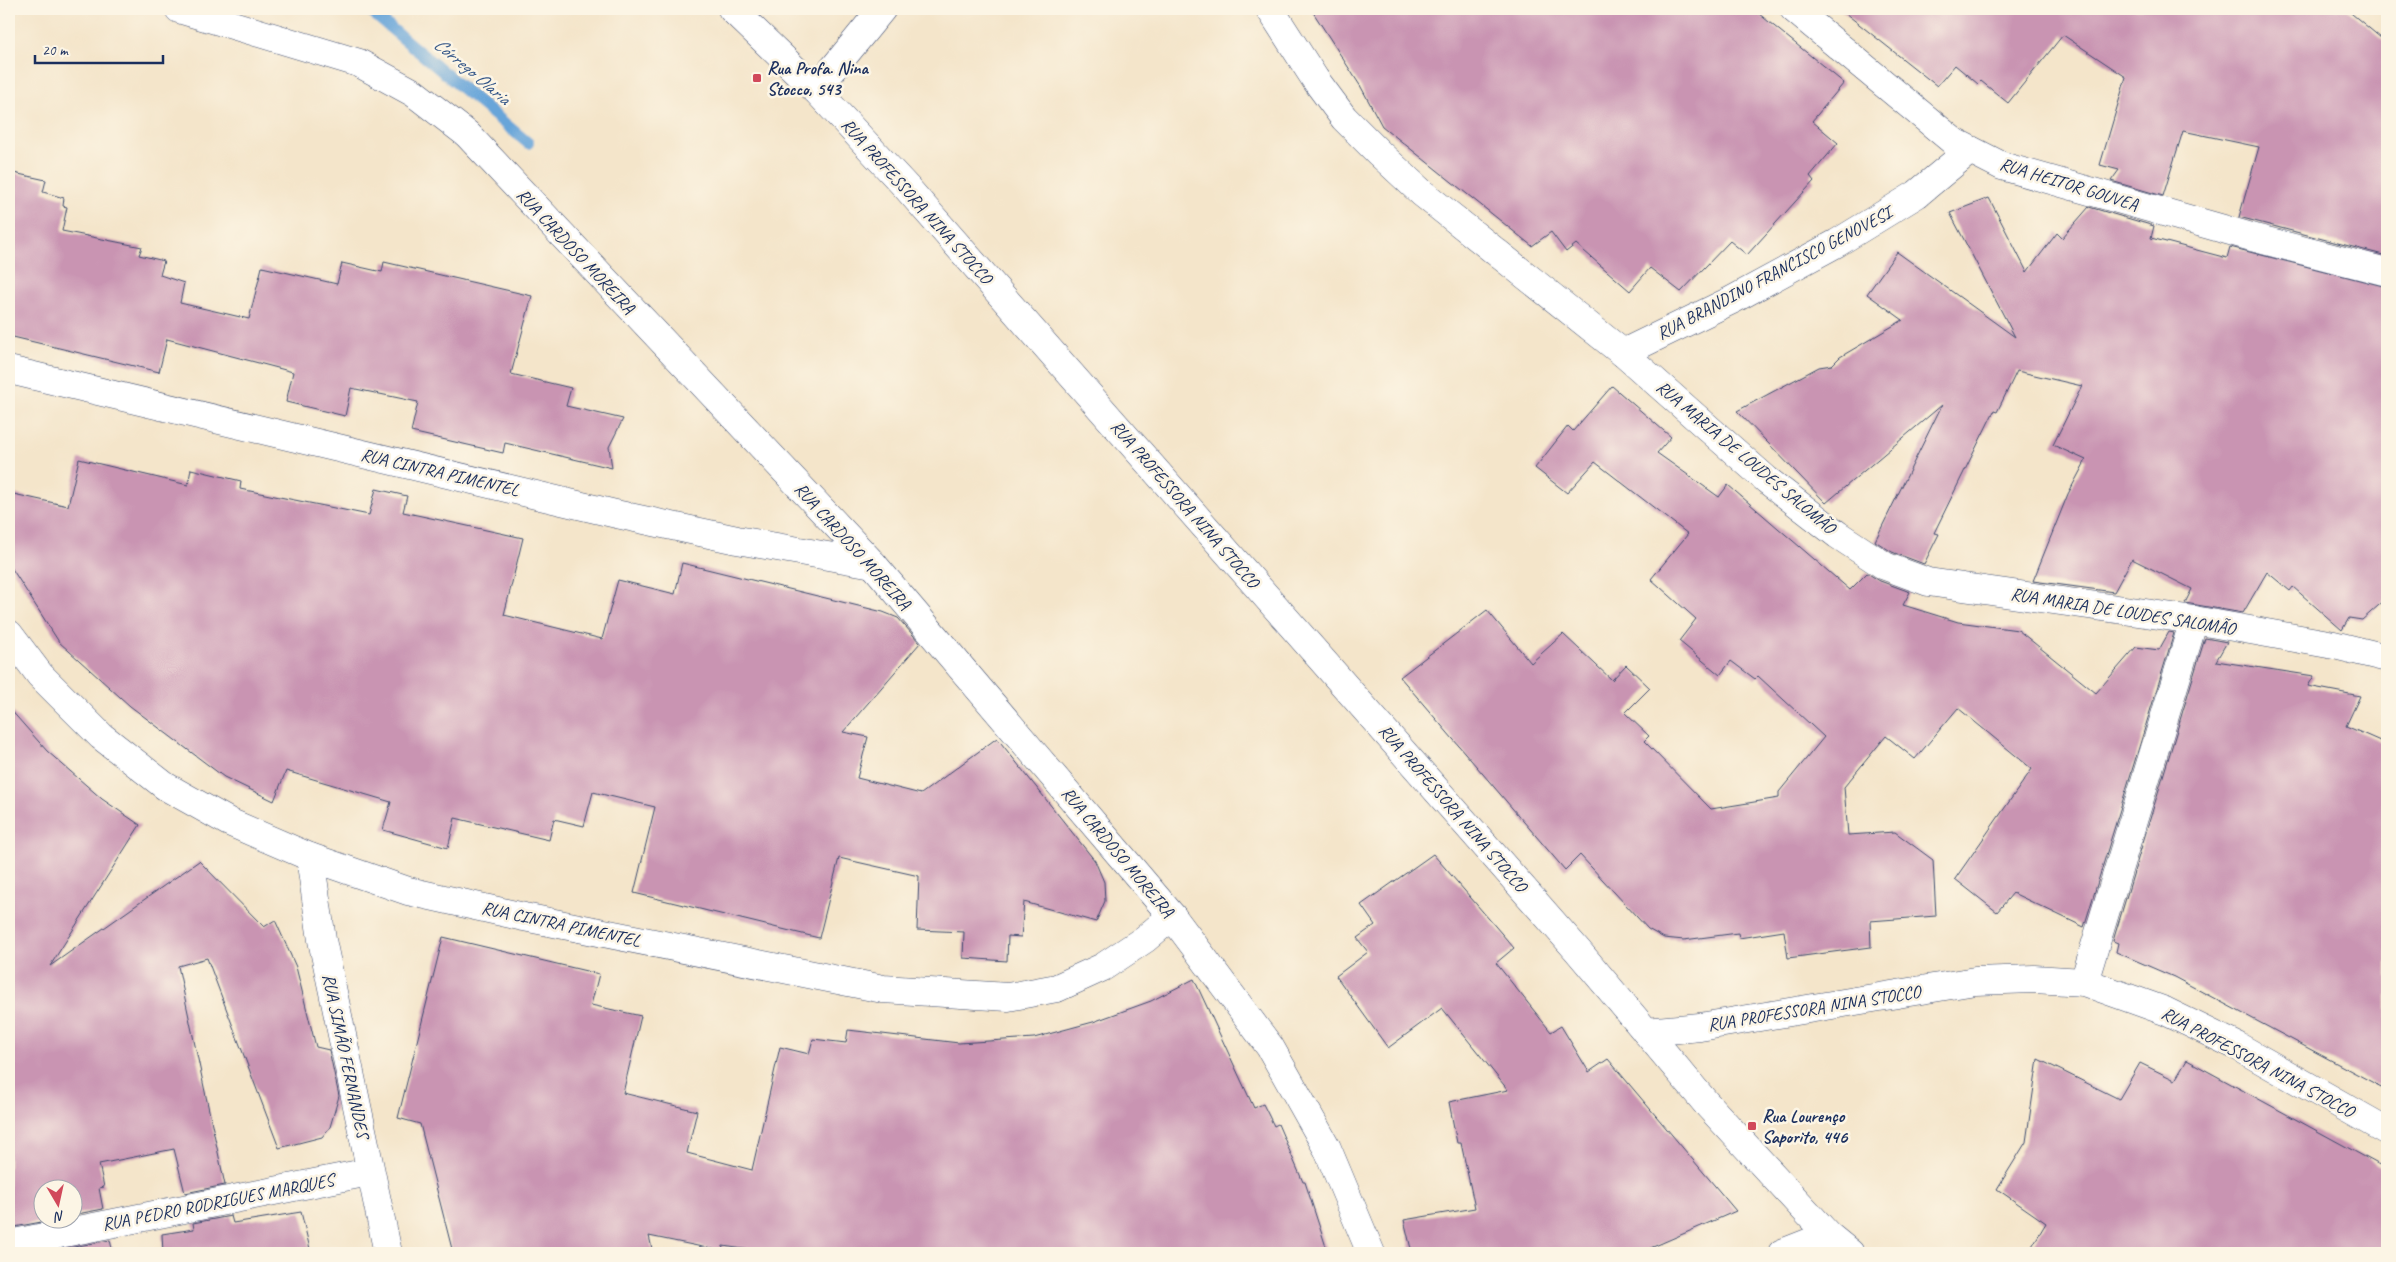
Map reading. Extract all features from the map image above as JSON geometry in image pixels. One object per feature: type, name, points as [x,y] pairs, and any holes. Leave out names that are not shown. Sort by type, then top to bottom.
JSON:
[{"type":"street","name":"RUA CARDOSO MOREIRA","points":[[179,9],[359,63],[414,93],[467,134],[873,564],[1172,916],[1270,1047],[1327,1148],[1371,1253]]},
{"type":"street","name":"RUA PROFESSORA NINA STOCCO","points":[[732,9],[816,90],[907,188],[1348,688],[1578,951],[1646,1032],[1700,1027],[1975,981],[2034,979],[2084,982],[2165,1010],[2237,1046],[2387,1131]]},
{"type":"street","points":[[816,90],[882,9]]},
{"type":"street","name":"RUA MARIA DE LOUDES SALOMÃO","points":[[1270,9],[1315,79],[1344,118],[1378,153],[1422,193],[1623,353],[1767,480],[1838,535],[1885,566],[1928,582],[2194,620],[2334,645],[2387,658]]},
{"type":"street","name":"RUA HEITOR GOUVEA","points":[[1794,9],[1953,141],[2002,166],[2255,238],[2387,272]]},
{"type":"street","name":"RUA BRANDINO FRANCISCO GENOVESI","points":[[1623,353],[1732,300],[1837,243],[1917,194],[1970,150]]},
{"type":"street","name":"RUA CINTRA PIMENTEL","points":[[9,370],[616,514],[736,540],[873,564]]},
{"type":"street","points":[[2084,982],[2194,620]]},
{"type":"street","name":"RUA CINTRA PIMENTEL","points":[[9,634],[40,675],[101,736],[165,786],[229,822],[310,857],[417,894],[883,989],[1008,997],[1057,988],[1103,967],[1145,939],[1172,916]]},
{"type":"street","name":"RUA SIMÃO FERNANDES","points":[[310,857],[322,940],[369,1172],[388,1253]]},
{"type":"street","points":[[1646,1032],[1706,1102],[1841,1247]]},
{"type":"street","name":"RUA PEDRO RODRIGUES MARQUES","points":[[9,1244],[369,1172]]},
{"type":"street","points":[[1782,1253],[1841,1247]]},
{"type":"building","points":[[1311,9],[1753,9],[1844,83],[1812,121],[1838,143],[1810,176],[1814,181],[1747,255],[1730,241],[1681,292],[1650,268],[1630,291],[1576,244],[1566,252],[1551,232],[1532,246],[1382,126],[1361,87]]},
{"type":"building","points":[[1840,9],[2346,9],[2387,43],[2387,256],[2239,217],[2259,147],[2183,131],[2163,196],[2111,181],[2119,170],[2100,165],[2126,77],[2063,35],[2008,103],[1981,81],[1978,84],[1955,65],[1937,86]]},
{"type":"building","points":[[9,172],[46,180],[43,192],[64,198],[63,206],[67,207],[62,231],[142,247],[139,255],[164,261],[160,275],[184,283],[180,303],[249,319],[262,267],[337,284],[342,263],[382,272],[384,262],[532,296],[511,374],[571,388],[566,406],[623,419],[609,447],[612,468],[505,443],[503,453],[411,432],[418,402],[351,388],[345,416],[286,402],[293,372],[167,339],[159,372],[9,336]]},
{"type":"building","points":[[1989,198],[2027,272],[2057,233],[2062,238],[2089,207],[2154,226],[2151,238],[2227,258],[2230,247],[2387,287],[2387,598],[2362,620],[2349,618],[2342,630],[2293,587],[2290,591],[2267,572],[2243,613],[2185,603],[2192,589],[2132,559],[2114,592],[2033,581],[2068,494],[2086,460],[2053,445],[2082,386],[2017,371],[1997,412],[1994,411],[1934,533],[1939,534],[1924,564],[1892,552],[1875,541],[1942,405],[1826,503],[1737,411],[1819,367],[1832,365],[1840,357],[1903,320],[1867,294],[1897,252],[2015,337],[1950,213]]},
{"type":"building","points":[[1612,386],[1671,437],[1657,453],[1719,497],[1728,485],[1850,590],[1867,573],[1880,581],[1910,592],[1903,605],[1958,622],[2018,630],[2096,693],[2136,647],[2159,650],[2169,632],[2174,633],[2084,927],[2013,893],[1997,912],[1955,879],[2032,769],[1958,708],[1915,759],[1886,736],[1844,787],[1848,835],[1895,832],[1933,860],[1936,916],[1870,921],[1871,947],[1788,958],[1784,931],[1739,938],[1738,933],[1684,940],[1664,938],[1648,929],[1580,855],[1565,870],[1400,677],[1487,610],[1531,663],[1563,634],[1612,680],[1626,665],[1650,688],[1625,713],[1649,736],[1644,741],[1711,809],[1779,798],[1779,792],[1824,737],[1758,676],[1755,679],[1731,661],[1720,675],[1679,641],[1696,619],[1651,579],[1688,534],[1595,462],[1567,493],[1535,468],[1568,426],[1573,431]]},
{"type":"building","points":[[79,459],[188,485],[191,469],[241,481],[240,489],[369,515],[376,489],[407,496],[403,512],[523,538],[504,615],[602,639],[618,580],[675,594],[682,563],[883,612],[898,618],[920,643],[843,732],[868,737],[857,778],[921,794],[997,738],[1095,861],[1104,882],[1105,901],[1096,922],[1024,902],[1021,937],[1008,936],[1007,961],[963,958],[964,932],[917,930],[919,876],[839,858],[819,938],[634,893],[655,807],[593,792],[584,826],[554,819],[549,840],[455,818],[448,848],[383,830],[391,802],[286,771],[274,801],[224,777],[130,706],[59,642],[9,564],[9,493],[68,506]]},
{"type":"building","points":[[2205,638],[2227,642],[2216,661],[2314,676],[2308,686],[2360,696],[2346,726],[2387,744],[2387,1090],[2174,977],[2116,952],[2118,943],[2113,941]]},
{"type":"building","points":[[9,708],[47,751],[102,799],[140,825],[50,966],[199,861],[264,927],[275,920],[296,967],[316,1047],[329,1050],[339,1096],[330,1127],[322,1137],[279,1148],[207,958],[178,966],[225,1185],[185,1193],[174,1149],[99,1164],[104,1187],[99,1188],[103,1209],[82,1213],[82,1180],[32,1180],[32,1224],[9,1228]]},
{"type":"building","points":[[1433,854],[1514,948],[1496,963],[1551,1032],[1561,1026],[1589,1072],[1608,1059],[1736,1211],[1639,1253],[1412,1253],[1404,1220],[1475,1208],[1461,1143],[1457,1143],[1449,1102],[1508,1090],[1442,1008],[1388,1048],[1336,976],[1368,952],[1357,938],[1375,925],[1361,905]]},
{"type":"building","points":[[443,937],[599,974],[591,1005],[641,1016],[623,1093],[697,1111],[687,1153],[752,1170],[780,1047],[809,1054],[813,1039],[846,1043],[848,1030],[959,1043],[1034,1038],[1093,1022],[1151,1001],[1194,979],[1254,1108],[1263,1104],[1274,1126],[1278,1124],[1303,1182],[1305,1182],[1328,1253],[771,1253],[723,1246],[722,1251],[649,1236],[653,1253],[453,1253],[420,1124],[398,1118]]},
{"type":"building","points":[[2038,1059],[2119,1099],[2140,1063],[2175,1080],[2187,1060],[2387,1169],[2387,1253],[2028,1253],[2046,1223],[1997,1189],[2026,1142]]},
{"type":"building","points":[[301,1212],[311,1253],[163,1253],[162,1234],[194,1229],[193,1223],[231,1216],[233,1223]]},
{"type":"building","points":[[110,1240],[113,1253],[42,1253]]},
{"type":"waterway","name":"Córrego Olaria","points":[[368,9],[528,143]]},
{"type":"place","name":"Rua Profa. Nina Stocco, 543","points":[[757,78]]},
{"type":"place","name":"Rua Lourenço Saporito, 446","points":[[1752,1126]]}]
